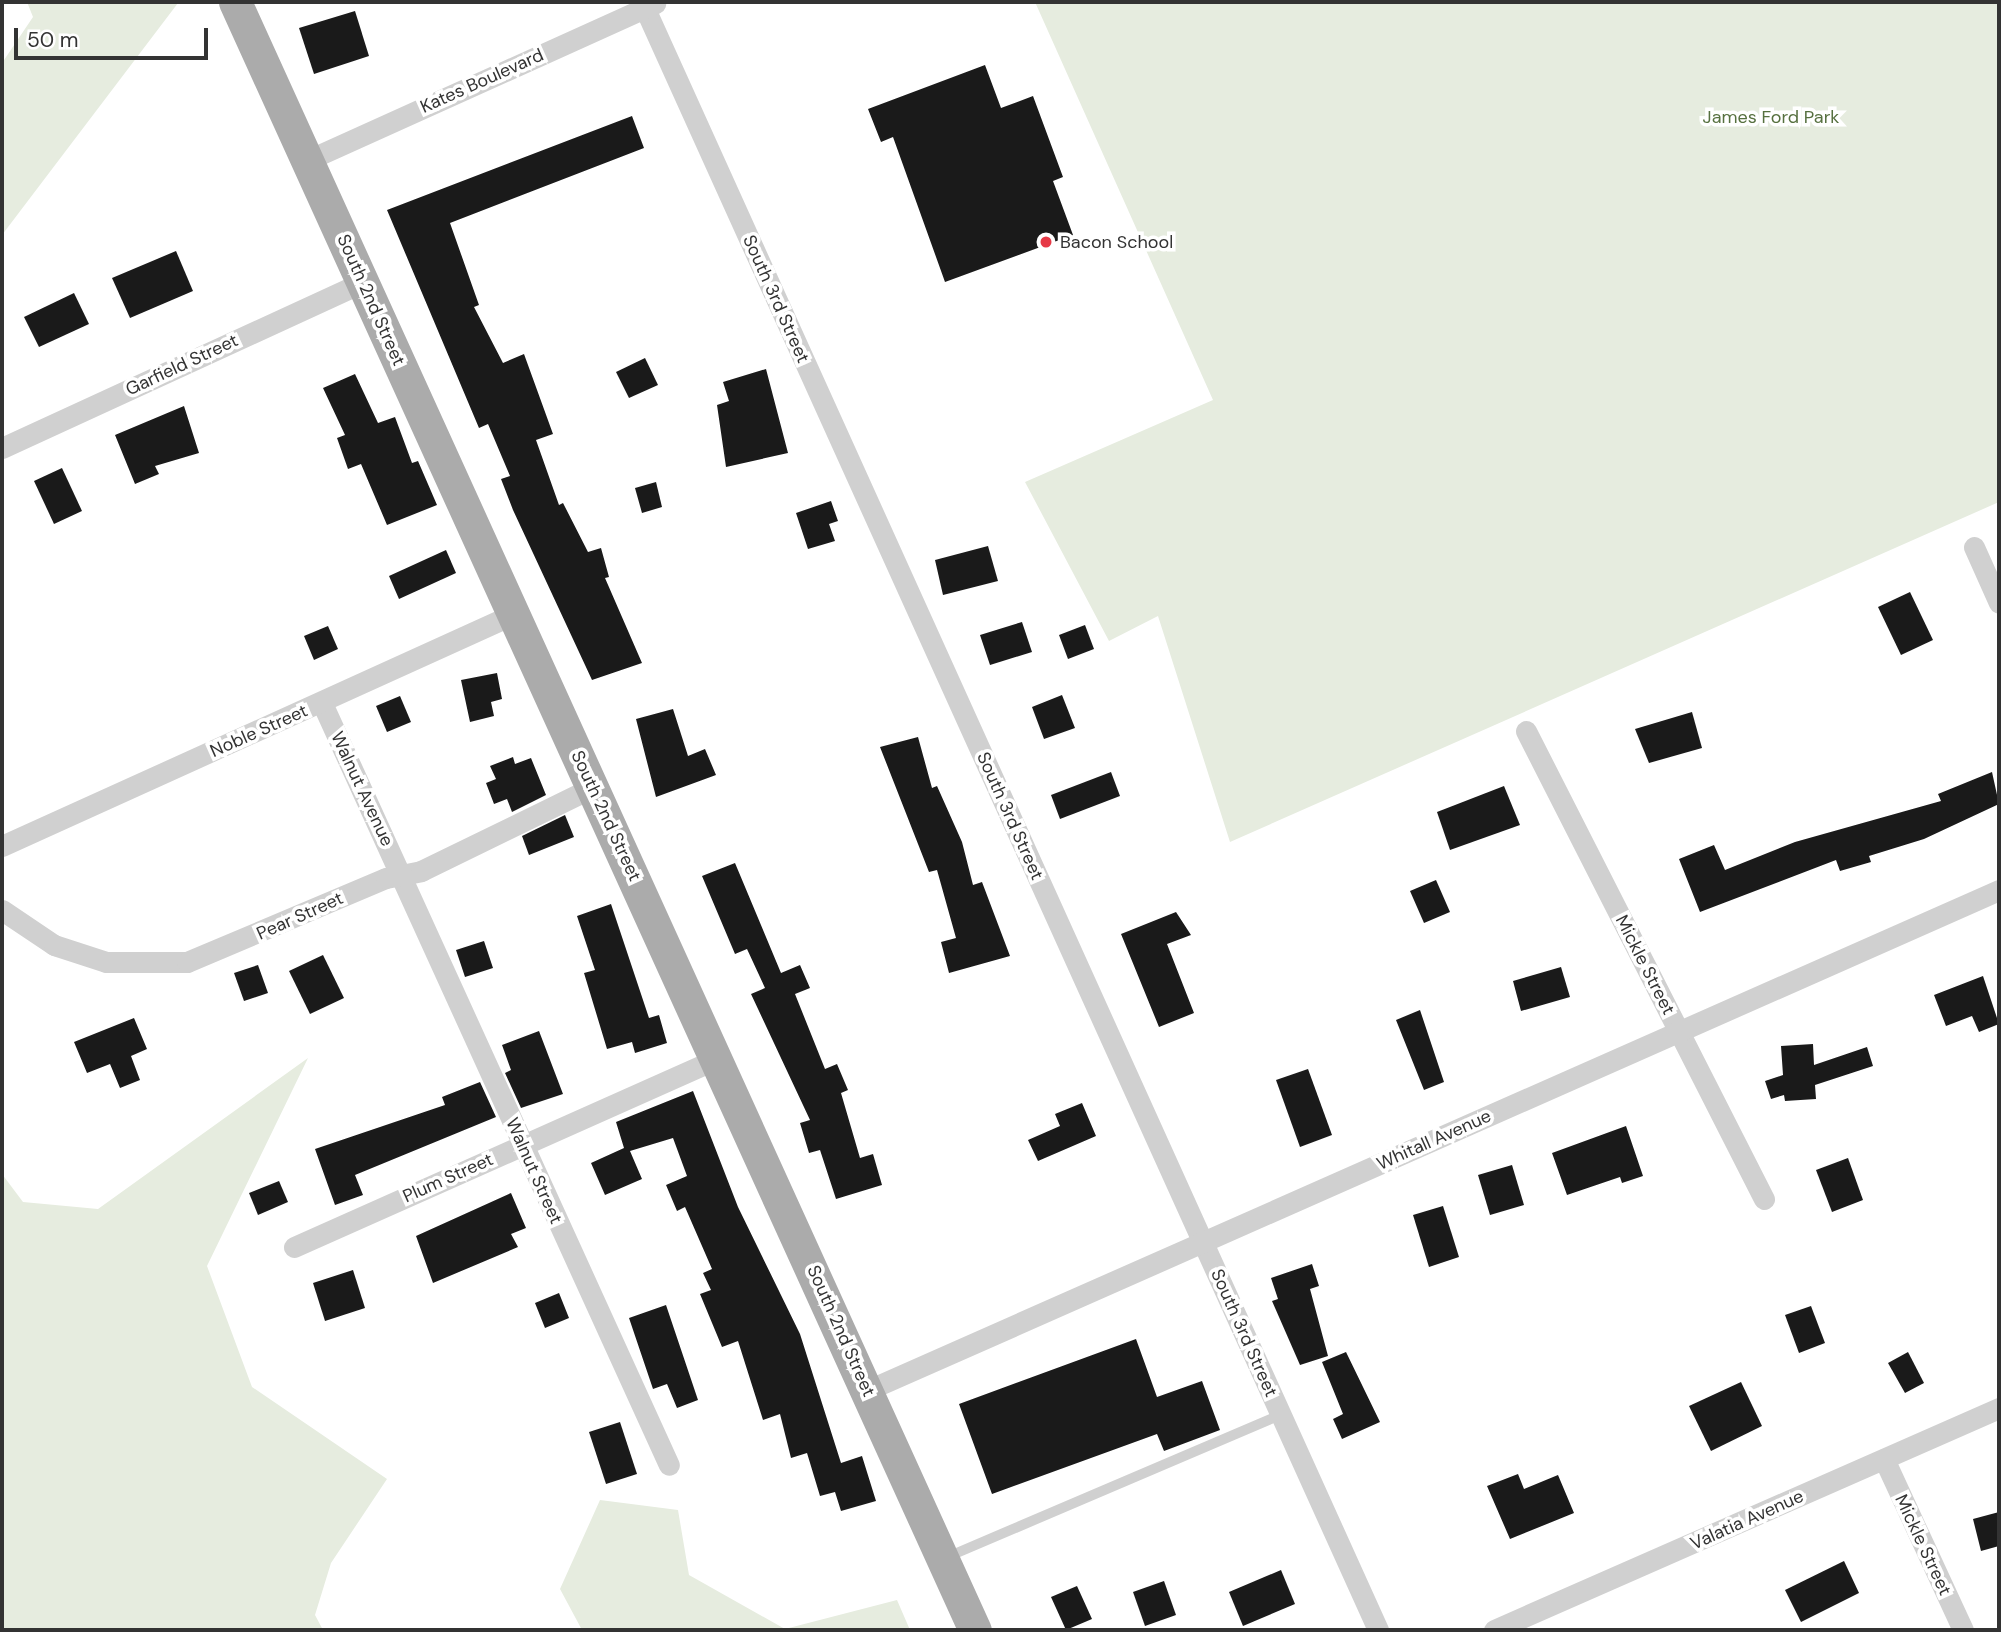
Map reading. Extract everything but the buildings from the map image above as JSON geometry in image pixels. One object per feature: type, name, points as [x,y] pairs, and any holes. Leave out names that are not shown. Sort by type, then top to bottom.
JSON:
[{"type":"main road","name":"South 2nd Street","points":[[235,2],[516,613],[869,1390],[975,1630]]},
{"type":"street","name":"Kates Boulevard","points":[[308,160],[648,4]]},
{"type":"street","name":"South 3rd Street","points":[[648,4],[1378,1630]]},
{"type":"street","name":"Garfield Street","points":[[2,448],[363,282]]},
{"type":"street","points":[[1974,547],[1999,603]]},
{"type":"street","name":"Noble Street","points":[[2,846],[516,613]]},
{"type":"street","name":"Walnut Avenue","points":[[322,703],[403,875]]},
{"type":"street","name":"Mickle Street","points":[[1526,731],[1764,1199]]},
{"type":"street","name":"Pear Street","points":[[2,910],[54,945],[106,962],[160,965],[204,958],[403,875],[421,872],[593,787]]},
{"type":"street","name":"Walnut Street","points":[[403,875],[669,1465]]},
{"type":"street","name":"Whitall Avenue","points":[[869,1390],[1999,890]]},
{"type":"street","name":"Plum Street","points":[[294,1247],[717,1059]]},
{"type":"street","name":"Valatia Avenue","points":[[1494,1630],[1999,1408]]},
{"type":"street","name":"Mickle Street","points":[[1884,1459],[1963,1630]]},
{"type":"lane","points":[[943,1559],[1281,1415]]},
{"type":"green space","points":[[27,2],[178,3],[2,235],[2,63],[33,17]]},
{"type":"green space","name":"James Ford Park","points":[[1035,2],[1999,2],[1999,502],[1230,842],[1158,616],[1109,641],[1025,482],[1213,400]]},
{"type":"green space","points":[[308,1058],[207,1266],[252,1387],[387,1479],[331,1563],[315,1615],[323,1630],[2,1630],[2,1174],[23,1202],[98,1209]]},
{"type":"green space","points":[[600,1500],[678,1510],[689,1575],[785,1629],[897,1600],[910,1630],[582,1630],[560,1589]]},
{"type":"place","name":"Bacon School","points":[[1046,242]]}]
